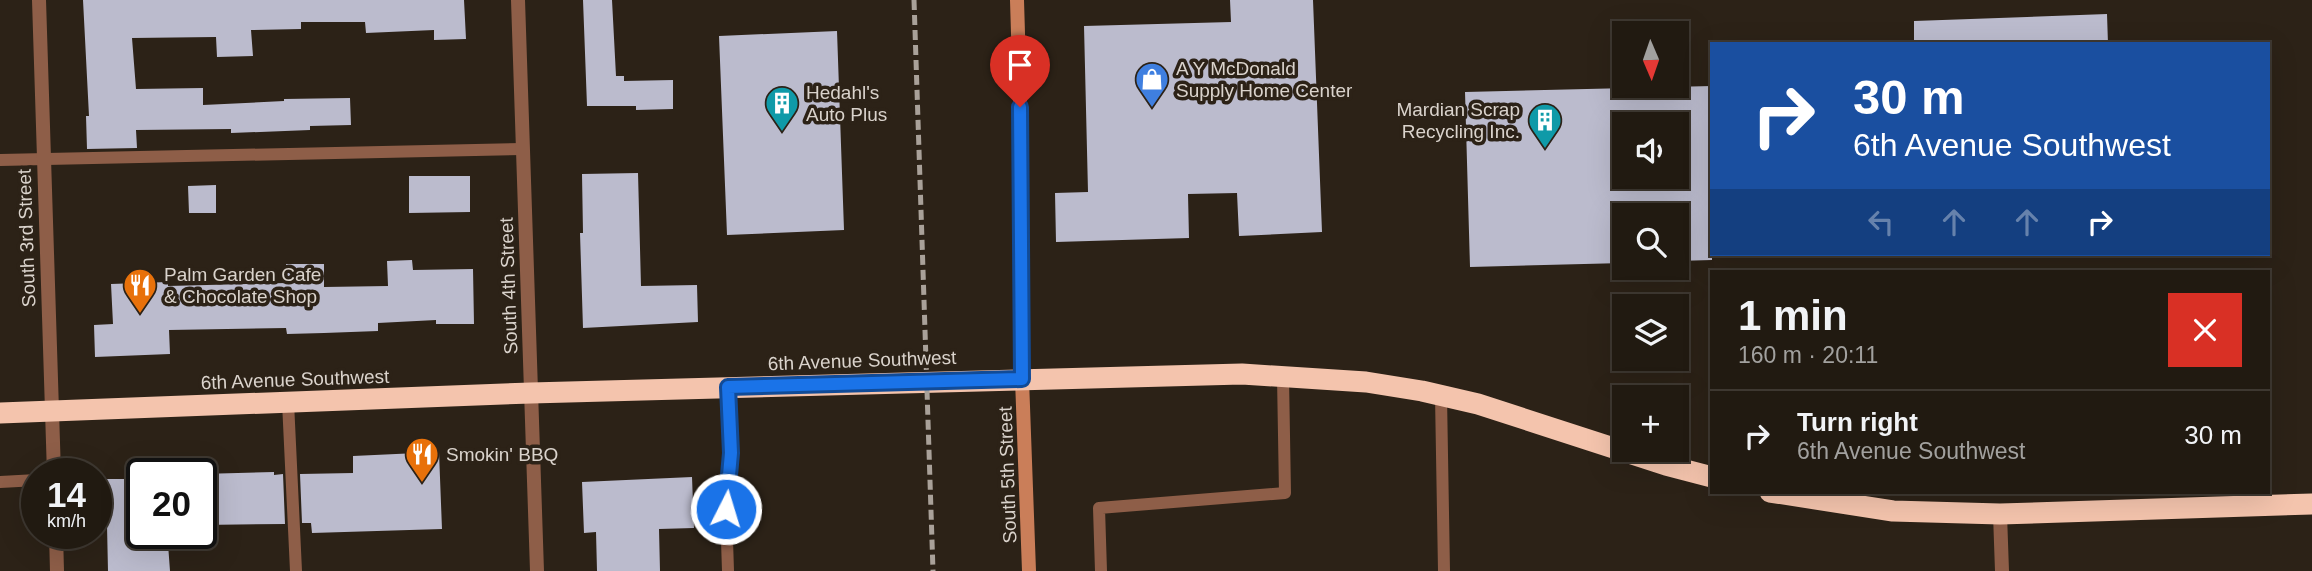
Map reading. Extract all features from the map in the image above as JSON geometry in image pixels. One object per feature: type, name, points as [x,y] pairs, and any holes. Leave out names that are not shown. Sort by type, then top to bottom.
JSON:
[{"type":"highway","name":"6th Avenue Southwest","points":[[0,413],[531,393],[1242,374],[1367,382],[1478,404],[1666,465],[1710,476]]},
{"type":"highway","points":[[1783,494],[1893,511],[2000,514],[2312,504]]},
{"type":"main road","name":"South 5th Street","points":[[1017,0],[1021,134],[1022,379],[1029,571]]},
{"type":"street","name":"South 3rd Street","points":[[39,0],[53,458]]},
{"type":"street","name":"South 4th Street","points":[[518,0],[537,571]]},
{"type":"street","points":[[2000,514],[2002,571]]},
{"type":"street","points":[[56,549],[57,571]]},
{"type":"lane","points":[[0,160],[523,149]]},
{"type":"lane","points":[[1101,571],[1099,508],[1285,493],[1283,377]]},
{"type":"lane","points":[[728,387],[731,453],[726,509],[728,571]]},
{"type":"lane","points":[[1441,396],[1444,571]]},
{"type":"lane","points":[[288,402],[296,571]]},
{"type":"lane","points":[[0,482],[21,481]]},
{"type":"building","points":[[83,0],[464,0],[466,39],[434,40],[434,30],[366,33],[365,22],[301,22],[301,29],[251,30],[253,56],[217,57],[216,37],[132,38],[136,89],[203,88],[203,105],[284,99],[350,98],[351,125],[310,126],[310,130],[231,133],[231,129],[136,130],[137,148],[87,149],[86,116],[89,116]]},
{"type":"building","points":[[583,0],[612,0],[616,76],[624,76],[624,81],[673,80],[673,109],[636,110],[636,106],[587,106]]},
{"type":"building","points":[[1230,0],[1313,0],[1322,232],[1239,236],[1237,193],[1188,194],[1189,238],[1056,242],[1055,193],[1088,192],[1084,26],[1231,22]]},
{"type":"building","points":[[2107,14],[2108,42],[1914,42],[1914,21]]},
{"type":"building","name":"Hedahl's Auto Plus","points":[[837,31],[844,230],[727,235],[719,36]]},
{"type":"building","name":"Mardian Scrap Recycling Inc.","points":[[1710,86],[1712,260],[1689,261],[1689,203],[1612,203],[1612,263],[1470,267],[1465,92],[1612,88],[1612,98],[1689,98],[1689,87]]},
{"type":"building","points":[[638,173],[641,286],[697,285],[698,322],[583,328],[580,233],[583,233],[582,174]]},
{"type":"building","points":[[409,176],[470,176],[470,212],[409,213]]},
{"type":"building","points":[[216,185],[216,213],[189,213],[188,186]]},
{"type":"building","points":[[412,260],[413,270],[473,269],[474,324],[436,324],[436,320],[378,323],[378,331],[287,334],[286,328],[169,330],[170,354],[95,357],[94,325],[113,324],[111,284],[168,282],[168,286],[286,283],[286,264],[324,264],[324,287],[388,286],[387,261]]},
{"type":"building","points":[[439,452],[442,529],[312,533],[311,523],[302,523],[300,474],[353,473],[353,456]]},
{"type":"building","points":[[217,474],[283,474],[285,524],[217,525]]},
{"type":"building","points":[[692,477],[694,528],[659,529],[660,571],[597,571],[596,532],[584,533],[582,482]]},
{"type":"building","points":[[112,479],[126,479],[126,549],[168,549],[170,571],[108,571],[108,549],[112,549]]},
{"type":"railway","points":[[914,0],[933,571]]},
{"type":"place","name":"A Y McDonald Supply Home Center","points":[[1152,109]]},
{"type":"place","name":"Hedahl's Auto Plus","points":[[782,133]]},
{"type":"place","name":"Mardian Scrap Recycling Inc.","points":[[1545,150]]},
{"type":"place","name":"Palm Garden Cafe & Chocolate Shop","points":[[140,315]]},
{"type":"place","name":"Smokin' BBQ","points":[[422,484]]},
{"type":"route","points":[[726,509],[731,453],[728,387],[1022,379],[1020,107]]}]
